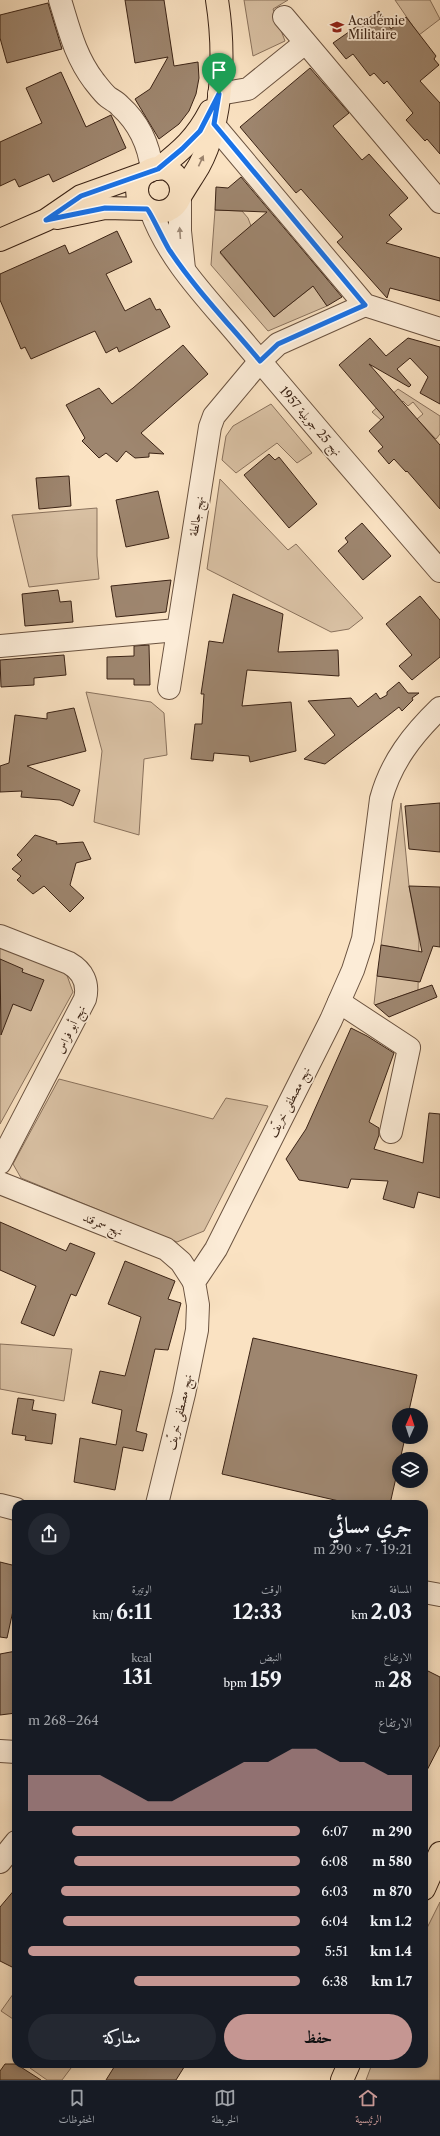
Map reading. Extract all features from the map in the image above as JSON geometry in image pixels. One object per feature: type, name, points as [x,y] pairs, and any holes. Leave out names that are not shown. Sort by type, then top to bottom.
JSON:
[{"type":"main road","points":[[46,220],[105,208],[149,210],[158,212],[171,209],[199,166],[214,124],[219,94],[222,46],[217,0]]},
{"type":"main road","points":[[149,210],[142,205],[137,193],[139,181],[182,149],[200,131],[219,94]]},
{"type":"main road","points":[[0,240],[46,220],[81,196],[153,170],[171,172],[176,176],[179,182],[180,196]]},
{"type":"main road","points":[[428,1880],[440,1853]]},
{"type":"main road","points":[[342,2080],[347,2068]]},
{"type":"street","points":[[60,0],[75,51],[94,81],[107,97],[120,105],[131,117],[145,139],[153,170]]},
{"type":"street","points":[[284,17],[440,202]]},
{"type":"street","points":[[219,94],[248,89],[305,43]]},
{"type":"street","points":[[214,124],[365,305],[440,329]]},
{"type":"street","points":[[180,196],[180,231],[184,269]]},
{"type":"street","name":"نهج 25 جويلية 1957","points":[[149,210],[158,231],[184,269],[260,361],[440,571]]},
{"type":"street","name":"نهج جالطة","points":[[169,688],[210,427],[214,416],[260,361],[278,344],[365,305]]},
{"type":"street","points":[[0,646],[177,630]]},
{"type":"street","name":"نهج مصطفى خريّف","points":[[158,1500],[184,1394],[197,1330],[198,1305],[194,1282],[216,1249],[354,970],[363,939],[382,799],[386,782],[406,746],[440,708]]},
{"type":"street","name":"نهج أبو فراس","points":[[0,936],[78,968],[86,984],[87,991],[85,999],[0,1163]]},
{"type":"street","points":[[339,1002],[409,1048],[391,1132]]},
{"type":"street","name":"نهج سمرقند","points":[[0,1183],[166,1249],[182,1262],[194,1282]]},
{"type":"street","points":[[0,1505],[12,1508]]},
{"type":"street","points":[[428,1593],[440,1595]]},
{"type":"street","points":[[0,1751],[12,1752]]},
{"type":"street","points":[[0,1862],[12,1847]]},
{"type":"shaded area","points":[[244,0],[288,0],[273,9],[285,41],[253,56]]},
{"type":"shaded area","points":[[395,0],[430,0],[440,19],[419,35]]},
{"type":"shaded area","points":[[215,210],[242,211],[248,218],[251,226],[220,253],[274,317],[312,287],[310,259],[328,280],[316,289],[327,306],[268,331],[211,265]]},
{"type":"shaded area","points":[[398,389],[440,416],[440,434],[436,439],[417,419],[423,414],[413,402],[408,406],[403,401],[381,420],[372,412]]},
{"type":"shaded area","points":[[271,404],[312,453],[297,463],[277,443],[236,473],[222,460],[226,436],[233,426]]},
{"type":"shaded area","points":[[220,479],[288,550],[296,544],[363,618],[349,629],[331,632],[207,569]]},
{"type":"shaded area","points":[[97,508],[97,556],[99,579],[29,587],[12,515]]},
{"type":"shaded area","points":[[86,692],[151,702],[164,713],[167,755],[144,759],[139,835],[94,822],[102,751]]},
{"type":"shaded area","points":[[401,803],[409,886],[419,940],[418,990],[375,1005],[377,976],[394,978],[399,948],[381,945]]},
{"type":"shaded area","points":[[0,945],[65,970],[73,992],[0,1124]]},
{"type":"shaded area","points":[[59,1079],[213,1119],[226,1098],[268,1106],[204,1231],[177,1242],[21,1178],[13,1164]]},
{"type":"shaded area","points":[[0,1344],[72,1349],[64,1401],[0,1389]]},
{"type":"shaded area","points":[[440,1902],[440,2080],[366,2080],[370,2068],[428,2068],[428,1926]]},
{"type":"shaded area","points":[[12,1996],[12,2018],[1,2011]]},
{"type":"shaded area","points":[[30,2068],[71,2068],[62,2080],[47,2080]]},
{"type":"building","points":[[125,0],[164,0],[174,66],[198,62],[199,78],[196,94],[189,111],[179,124],[159,139],[135,99],[150,89],[168,57],[135,63]]},
{"type":"building","points":[[48,3],[62,49],[7,63],[0,38],[0,15]]},
{"type":"building","points":[[379,11],[391,29],[406,17],[436,56],[434,59],[439,65],[420,81],[440,103],[440,154],[427,139],[425,141],[406,120],[413,113],[387,81],[384,84],[374,73],[370,76],[353,54],[346,59],[333,43]]},
{"type":"building","points":[[310,68],[349,113],[333,126],[362,160],[369,154],[408,198],[389,215],[402,229],[386,243],[440,258],[440,301],[390,288],[387,298],[337,242],[343,237],[301,189],[296,193],[240,127]]},
{"type":"building","points":[[61,72],[86,127],[111,115],[126,148],[53,182],[49,174],[19,187],[15,179],[0,186],[0,142],[42,123],[26,88]]},
{"type":"building","points":[[241,177],[342,297],[327,306],[313,286],[274,317],[220,252],[267,212],[215,210],[216,187],[228,188]]},
{"type":"building","points":[[117,231],[132,262],[106,274],[125,311],[150,298],[156,310],[160,309],[170,327],[119,352],[117,347],[106,353],[95,331],[31,359],[25,347],[21,349],[0,300],[0,274],[65,245],[69,254]]},
{"type":"building","points":[[370,338],[386,356],[408,338],[440,347],[440,404],[420,393],[428,377],[410,358],[397,369],[411,385],[409,387],[369,364],[440,445],[440,509],[407,471],[406,472],[394,459],[389,464],[378,451],[383,447],[369,431],[384,417],[339,365]]},
{"type":"building","points":[[183,345],[208,374],[141,433],[164,454],[149,453],[149,457],[135,458],[126,451],[117,462],[106,453],[99,458],[82,441],[85,438],[66,405],[99,388],[112,404]]},
{"type":"building","points":[[269,454],[275,460],[279,457],[317,504],[289,528],[244,475]]},
{"type":"building","points":[[69,476],[71,506],[39,509],[36,478]]},
{"type":"building","points":[[158,491],[169,538],[126,547],[116,500]]},
{"type":"building","points":[[362,523],[391,556],[363,580],[338,551],[348,542],[345,538]]},
{"type":"building","points":[[171,580],[166,612],[116,617],[111,586]]},
{"type":"building","points":[[58,590],[60,602],[71,601],[73,622],[25,626],[22,594]]},
{"type":"building","points":[[233,594],[283,614],[278,652],[338,650],[339,676],[247,670],[242,706],[291,702],[296,751],[250,762],[249,756],[214,753],[213,761],[191,759],[195,724],[202,724],[204,694],[201,694],[209,641],[223,643]]},
{"type":"building","points":[[420,596],[440,620],[440,657],[412,680],[399,666],[412,655],[386,624]]},
{"type":"building","points":[[149,645],[150,685],[134,685],[134,679],[107,679],[107,657],[134,656],[134,646]]},
{"type":"building","points":[[64,655],[66,675],[34,678],[34,685],[1,687],[0,660]]},
{"type":"building","points":[[399,682],[408,693],[419,693],[412,698],[413,700],[402,711],[399,707],[325,764],[304,759],[335,735],[308,701],[351,698],[358,707],[376,693],[380,699],[387,695],[387,692]]},
{"type":"building","points":[[74,708],[86,751],[27,766],[80,790],[73,806],[60,800],[21,797],[22,791],[0,792],[0,766],[9,763],[15,715],[47,719],[47,713]]},
{"type":"building","points":[[440,803],[440,852],[409,849],[405,806]]},
{"type":"building","points":[[35,835],[57,842],[56,844],[83,842],[91,859],[76,863],[70,885],[84,898],[70,912],[44,886],[33,894],[17,880],[21,876],[12,869],[22,860],[17,855]]},
{"type":"building","points":[[409,886],[440,887],[440,947],[433,946],[420,982],[377,976],[381,945],[422,952]]},
{"type":"building","points":[[0,959],[23,969],[22,972],[44,980],[31,1011],[13,1004],[1,1035]]},
{"type":"building","points":[[432,985],[437,997],[389,1017],[375,1005]]},
{"type":"building","points":[[351,1028],[394,1053],[369,1122],[379,1128],[379,1135],[374,1149],[423,1163],[429,1113],[440,1114],[440,1198],[418,1192],[414,1208],[383,1199],[388,1181],[351,1179],[348,1188],[299,1180],[286,1159],[306,1129]]},
{"type":"building","points":[[0,1222],[66,1251],[70,1243],[95,1253],[76,1296],[71,1294],[54,1336],[21,1323],[36,1286],[0,1270]]},
{"type":"building","points":[[125,1261],[175,1281],[168,1299],[181,1303],[168,1350],[155,1349],[136,1431],[147,1434],[143,1451],[123,1447],[115,1490],[74,1482],[80,1438],[116,1445],[122,1410],[92,1403],[100,1371],[125,1376],[141,1317],[108,1304]]},
{"type":"building","points":[[253,1338],[417,1375],[410,1408],[392,1408],[392,1444],[404,1444],[402,1452],[392,1452],[392,1488],[394,1488],[391,1500],[335,1500],[222,1474]]},
{"type":"building","points":[[18,1398],[34,1400],[32,1410],[56,1414],[52,1444],[25,1440],[26,1436],[12,1434]]},
{"type":"building","points":[[0,1562],[12,1565],[12,1615],[7,1638],[0,1637]]},
{"type":"building","points":[[12,1652],[12,1714],[0,1715],[0,1654]]},
{"type":"building","points":[[428,1671],[440,1677],[440,1745],[428,1768]]},
{"type":"building","points":[[12,1893],[12,1967],[0,1961],[0,1907]]},
{"type":"building","points":[[5,2064],[12,2064],[12,2068],[22,2068],[41,2080],[0,2080],[0,2071]]},
{"type":"building","points":[[114,2068],[184,2068],[176,2080],[106,2080]]},
{"type":"place","name":"Académie Militaire","points":[[337,27]]},
{"type":"route","points":[[219,94],[214,124],[365,305],[278,344],[260,361],[175,259],[158,231],[150,211],[147,209],[105,208],[46,220],[81,196],[158,169],[182,149],[200,131],[219,94]]}]
